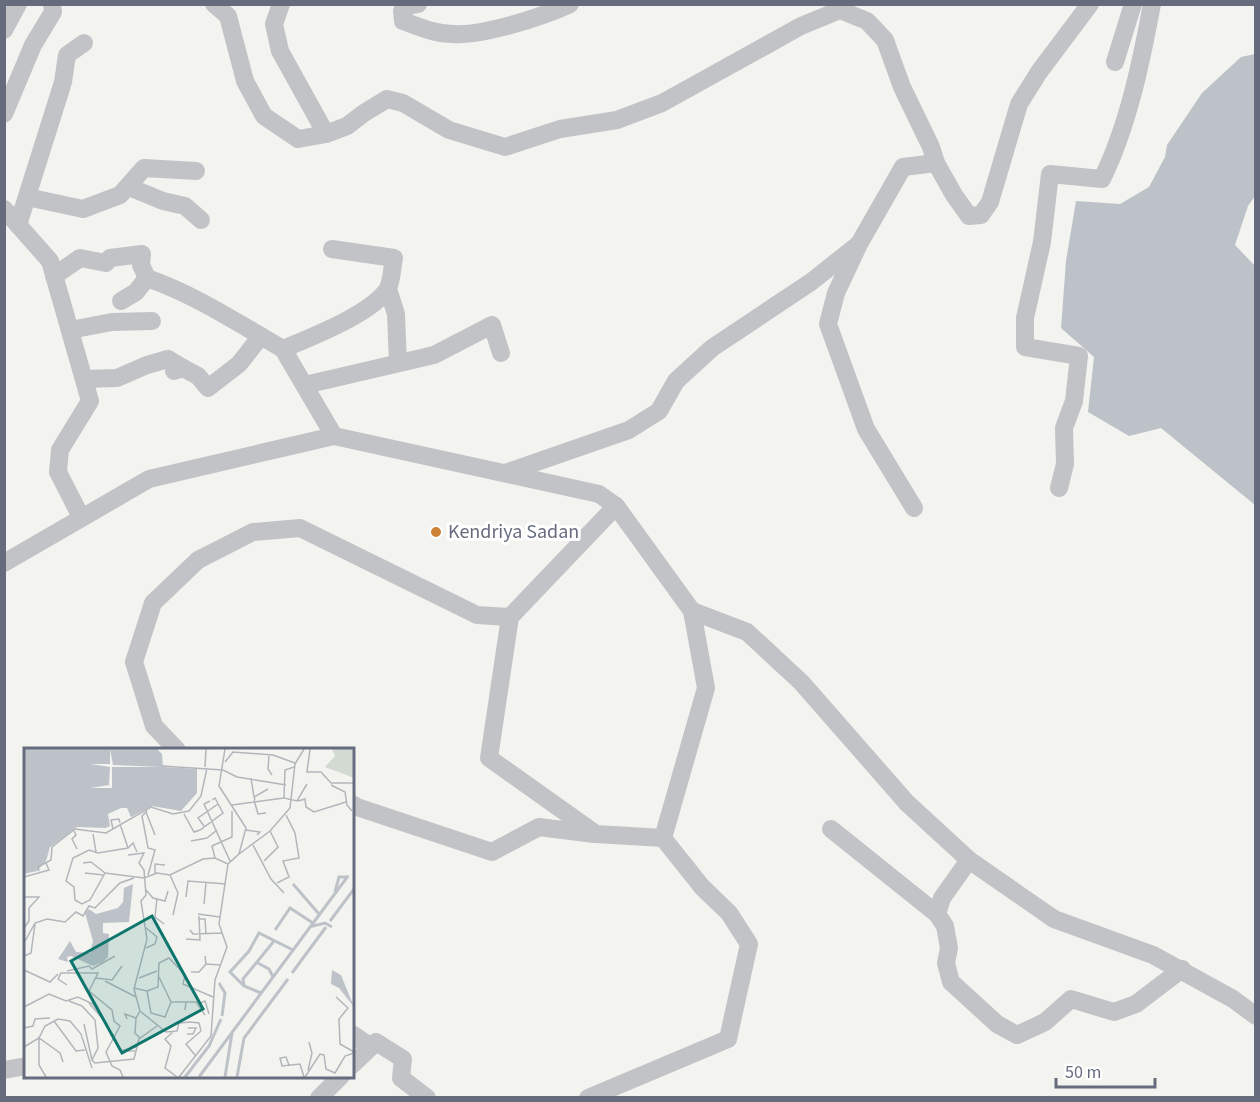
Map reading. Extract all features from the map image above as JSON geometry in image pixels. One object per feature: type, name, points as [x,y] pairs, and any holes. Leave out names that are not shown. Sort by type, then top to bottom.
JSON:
[{"type":"street","points":[[4,30],[18,4]]},
{"type":"street","points":[[4,114],[33,45],[53,12],[52,4]]},
{"type":"street","points":[[214,4],[228,16],[245,81],[264,116],[298,140],[326,134],[347,126],[387,99],[403,103],[449,130],[505,147],[560,129],[617,120],[662,103],[801,26],[840,10],[867,21],[885,40],[902,87],[931,147],[936,163],[969,216],[981,215],[990,202],[1019,104],[1039,72],[1090,4]]},
{"type":"street","points":[[281,4],[274,24],[279,51],[326,134]]},
{"type":"street","points":[[417,4],[402,11],[404,21],[430,31],[454,35],[478,32],[542,16],[570,4]]},
{"type":"street","points":[[1115,62],[1133,4]]},
{"type":"street","points":[[1059,488],[1065,464],[1064,428],[1074,401],[1079,356],[1025,347],[1025,318],[1042,242],[1050,174],[1102,179],[1127,110],[1152,4]]},
{"type":"street","points":[[18,225],[63,82],[67,55],[84,43]]},
{"type":"street","points":[[914,508],[866,429],[828,324],[836,293],[860,244],[903,168],[936,163]]},
{"type":"street","points":[[27,197],[83,209],[120,195],[144,168],[196,171]]},
{"type":"street","points":[[129,187],[163,201],[185,206],[201,220]]},
{"type":"street","points":[[4,209],[50,261],[90,401],[60,450],[58,472],[81,517]]},
{"type":"street","points":[[503,473],[629,430],[659,411],[676,381],[712,348],[812,282],[860,244]]},
{"type":"street","points":[[332,249],[394,258],[388,289],[396,314],[398,363]]},
{"type":"street","points":[[54,276],[80,258],[106,263],[110,258],[142,254],[141,265],[147,278],[172,287],[231,318],[283,350],[334,435]]},
{"type":"street","points":[[120,301],[136,292],[147,278]]},
{"type":"street","points":[[283,350],[345,320],[372,304],[388,289]]},
{"type":"street","points":[[70,330],[112,322],[152,321]]},
{"type":"street","points":[[305,385],[434,355],[492,325],[501,353]]},
{"type":"street","points":[[84,380],[117,378],[147,364],[168,359],[179,369],[198,376],[208,388],[239,364],[261,336]]},
{"type":"street","points":[[4,562],[149,479],[334,435],[599,494],[616,507],[692,611],[705,688],[663,838]]},
{"type":"street","points":[[596,834],[489,758],[510,617],[616,507]]},
{"type":"street","points":[[175,748],[154,726],[134,662],[153,603],[198,560],[253,532],[300,528],[477,615],[510,617]]},
{"type":"street","points":[[692,611],[747,632],[801,682],[907,803],[969,860],[1054,919],[1153,955],[1233,999],[1256,1016]]},
{"type":"street","points":[[354,805],[492,852],[539,827],[596,834],[663,838],[702,887],[729,913],[749,944],[728,1040],[588,1098]]},
{"type":"street","points":[[831,829],[937,914],[945,926],[949,948],[946,963],[951,982],[997,1024],[1017,1035],[1045,1022],[1071,999],[1114,1012],[1136,1004],[1182,969]]},
{"type":"street","points":[[937,914],[942,898],[969,860]]},
{"type":"street","points":[[354,1035],[371,1047]]},
{"type":"street","points":[[354,1063],[376,1042],[403,1059],[401,1078],[427,1098]]},
{"type":"street","points":[[4,1070],[24,1066]]},
{"type":"street","points":[[320,1098],[340,1078]]},
{"type":"shaded area","points":[[1255,54],[1255,196],[1248,206],[1235,245],[1255,266],[1255,505],[1161,428],[1129,436],[1088,412],[1094,357],[1061,328],[1066,261],[1076,201],[1120,204],[1149,187],[1165,157],[1167,145],[1202,93],[1241,57]]},
{"type":"place","name":"Kendriya Sadan","points":[[436,532]]}]
